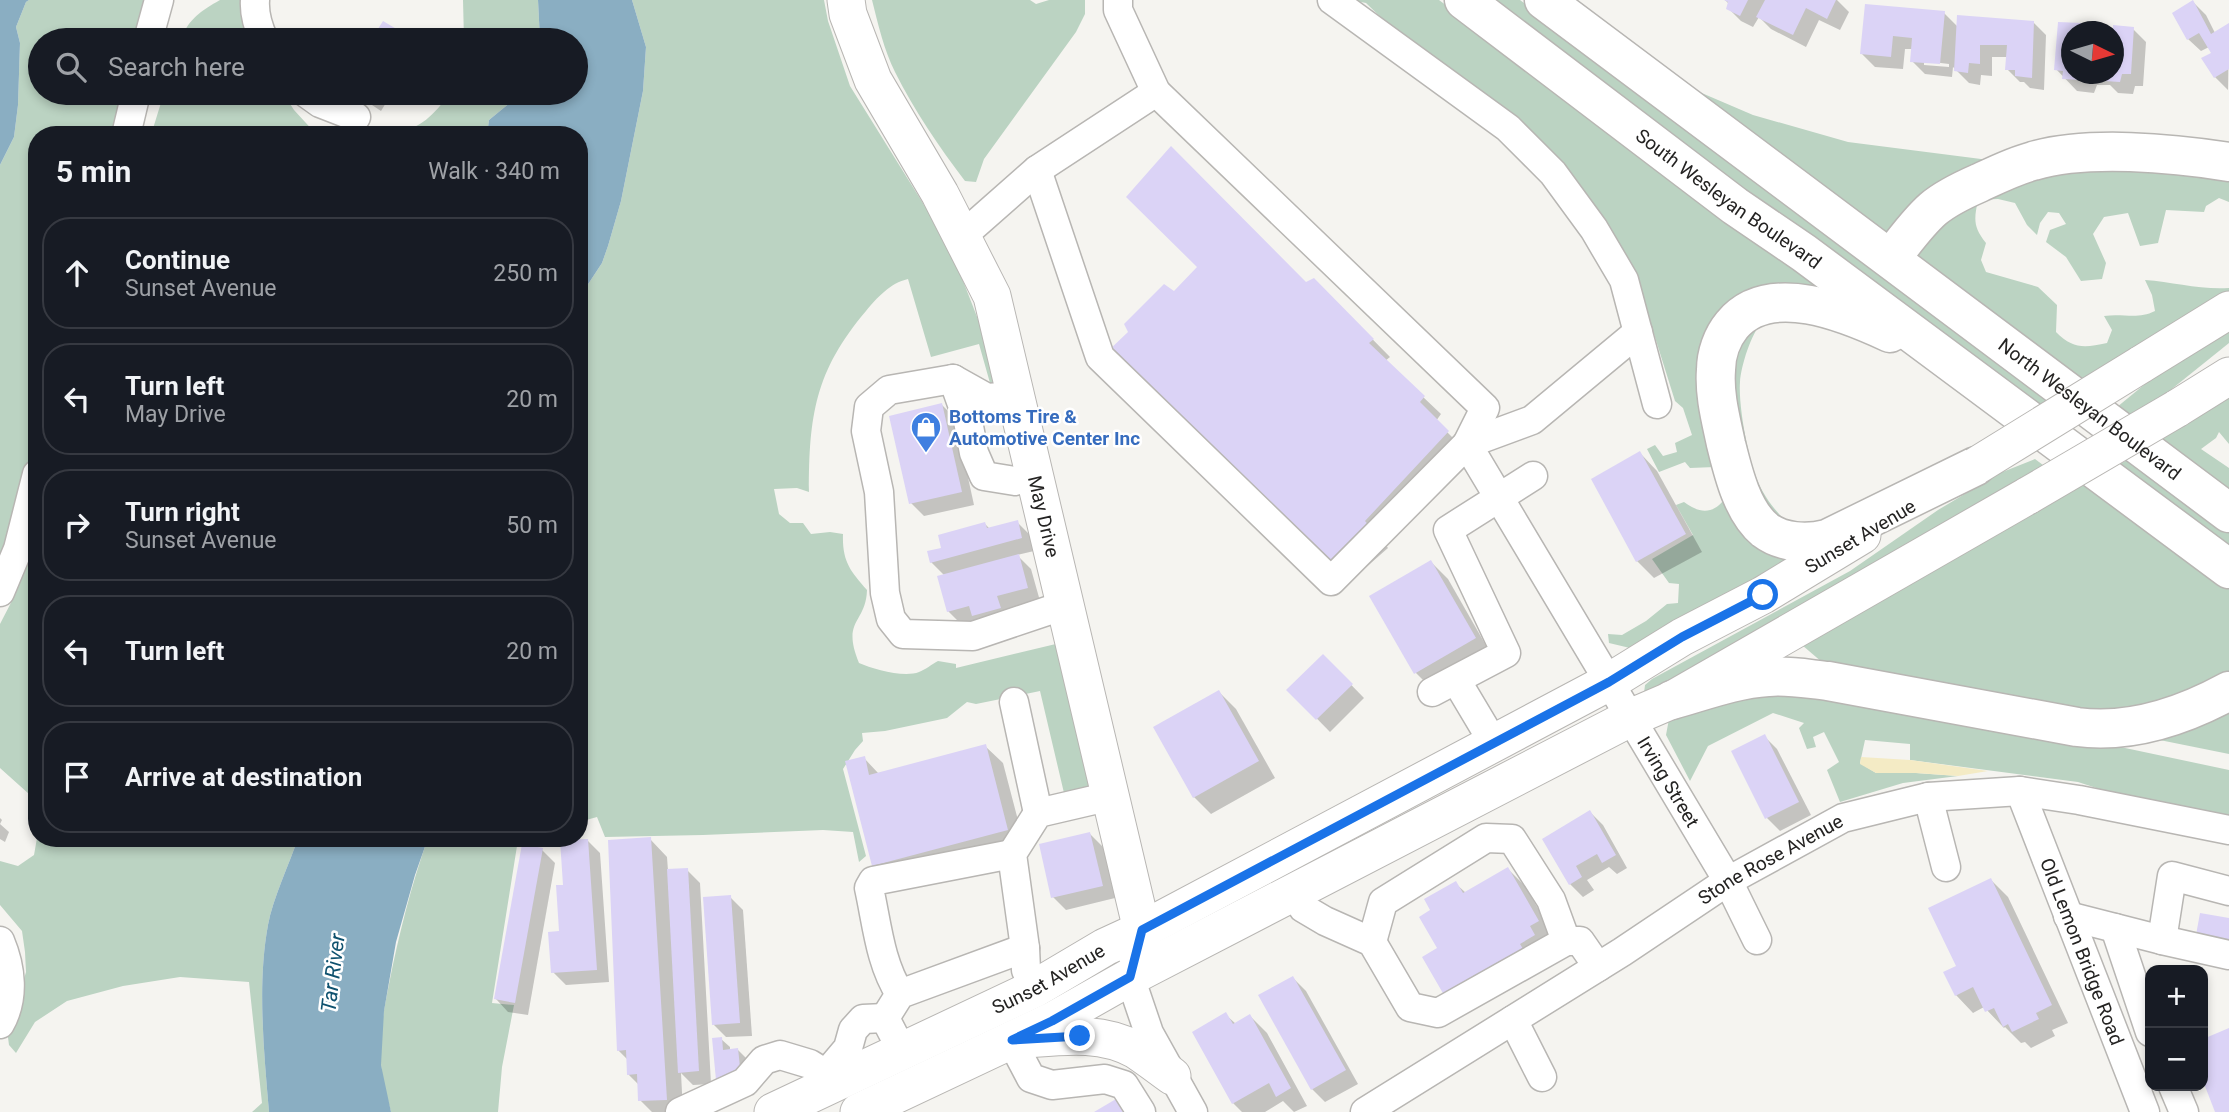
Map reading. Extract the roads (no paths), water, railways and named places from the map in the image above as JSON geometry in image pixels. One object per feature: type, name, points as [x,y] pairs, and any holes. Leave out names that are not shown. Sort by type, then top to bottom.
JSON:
[{"type":"highway","name":"South Wesleyan Boulevard","points":[[1464,0],[1735,206],[1804,253],[1994,395]]},
{"type":"highway","points":[[1544,0],[1891,258],[1930,211],[1964,190],[2007,170],[2054,156],[2229,156]]},
{"type":"highway","points":[[2152,154],[2229,162]]},
{"type":"highway","name":"North Wesleyan Boulevard","points":[[1891,258],[2229,513]]},
{"type":"highway","points":[[1976,466],[1827,539],[1814,542],[1775,536],[1757,522],[1745,502],[1733,470],[1717,396],[1717,357],[1728,330],[1740,316],[1755,307],[1801,303],[1856,319],[1906,341],[1994,395],[2229,569]]},
{"type":"highway","points":[[1672,700],[1748,680],[1794,677],[2077,727],[2116,729],[2179,714],[2229,691]]},
{"type":"main road","name":"May Drive","points":[[846,0],[848,14],[873,80],[940,194],[992,296],[1142,930],[1130,977]]},
{"type":"main road","name":"Sunset Avenue","points":[[773,1112],[830,1078],[902,1051],[1034,989],[1105,947],[1142,930],[1609,682],[1682,637],[1763,595],[2229,310]]},
{"type":"main road","name":"Sunset Avenue","points":[[872,1109],[1052,1021],[1130,977],[1483,794],[1630,718],[1672,700],[2029,495],[2229,376]]},
{"type":"main road","points":[[1012,1040],[1080,1036],[1112,1040],[1135,1050],[1172,1076]]},
{"type":"street","points":[[151,28],[159,0]]},
{"type":"street","points":[[256,0],[258,28]]},
{"type":"street","points":[[1332,0],[1508,128],[1553,173],[1594,229],[1624,280],[1657,404]]},
{"type":"street","points":[[1037,170],[1100,356],[1331,581],[1467,444],[1485,408],[1156,92],[1126,6]]},
{"type":"street","points":[[961,237],[1037,170],[1156,92]]},
{"type":"street","points":[[129,126],[133,105]]},
{"type":"street","points":[[325,105],[356,117]]},
{"type":"street","points":[[1467,444],[1532,420],[1638,332]]},
{"type":"street","points":[[953,379],[968,421],[974,453],[984,476],[1015,481],[1034,475]]},
{"type":"street","points":[[1016,396],[986,398],[953,379],[889,390],[869,407],[866,430],[879,492],[885,593],[891,619],[903,634],[973,636],[1065,605]]},
{"type":"street","name":"Irving Street","points":[[1467,444],[1728,881],[1758,940]]},
{"type":"street","points":[[1493,742],[1444,686],[1506,653],[1448,530],[1533,476]]},
{"type":"street","points":[[0,592],[18,550],[28,510]]},
{"type":"street","points":[[1014,702],[1038,813]]},
{"type":"street","name":"Stone Rose Avenue","points":[[1365,1112],[1598,967],[1728,881],[1843,818],[1928,797],[2020,790],[2229,830]]},
{"type":"street","name":"Old Lemon Bridge Road","points":[[2020,790],[2145,1112]]},
{"type":"street","points":[[1483,794],[1496,838]]},
{"type":"street","points":[[1034,989],[1026,970],[1012,854],[1038,813],[1111,796]]},
{"type":"street","points":[[1928,797],[1945,867]]},
{"type":"street","points":[[1373,942],[1383,902],[1486,838],[1512,839],[1551,900],[1566,941]]},
{"type":"street","points":[[900,994],[889,977],[869,888],[873,881],[1012,854]]},
{"type":"street","points":[[2162,940],[2172,876],[2229,891]]},
{"type":"street","points":[[1294,892],[1303,908],[1373,942],[1410,1007],[1438,1013],[1566,941],[1580,940],[1598,967]]},
{"type":"street","points":[[2068,916],[2229,955]]},
{"type":"street","points":[[2115,928],[2149,1028]]},
{"type":"street","points":[[0,941],[8,960],[10,993],[7,1013],[0,1024]]},
{"type":"street","points":[[885,1018],[900,994],[1025,948]]},
{"type":"street","points":[[1130,977],[1149,1033],[1193,1112]]},
{"type":"street","points":[[885,1018],[902,1051]]},
{"type":"street","points":[[680,1112],[745,1082],[764,1060],[780,1055],[810,1064],[830,1078],[848,1048],[853,1030],[863,1019],[885,1018]]},
{"type":"street","points":[[1513,1020],[1542,1077]]},
{"type":"street","points":[[1012,1040],[1031,1078],[1052,1085],[1105,1079],[1124,1085],[1141,1112]]},
{"type":"street","points":[[2175,1091],[2184,1112]]},
{"type":"water","points":[[0,0],[29,0],[16,27],[20,43],[14,137],[0,165]]},
{"type":"water","points":[[538,0],[632,0],[646,47],[643,91],[621,201],[602,263],[588,284],[588,126],[488,126],[489,120],[507,105],[588,105],[588,28],[539,28]]},
{"type":"water","name":"Tar River","points":[[295,847],[425,847],[396,942],[384,1011],[381,1065],[391,1112],[269,1112],[262,1018],[263,971],[268,925]]},
{"type":"place","name":"Bottoms Tire & Automotive Center Inc","points":[[926,454]]}]
